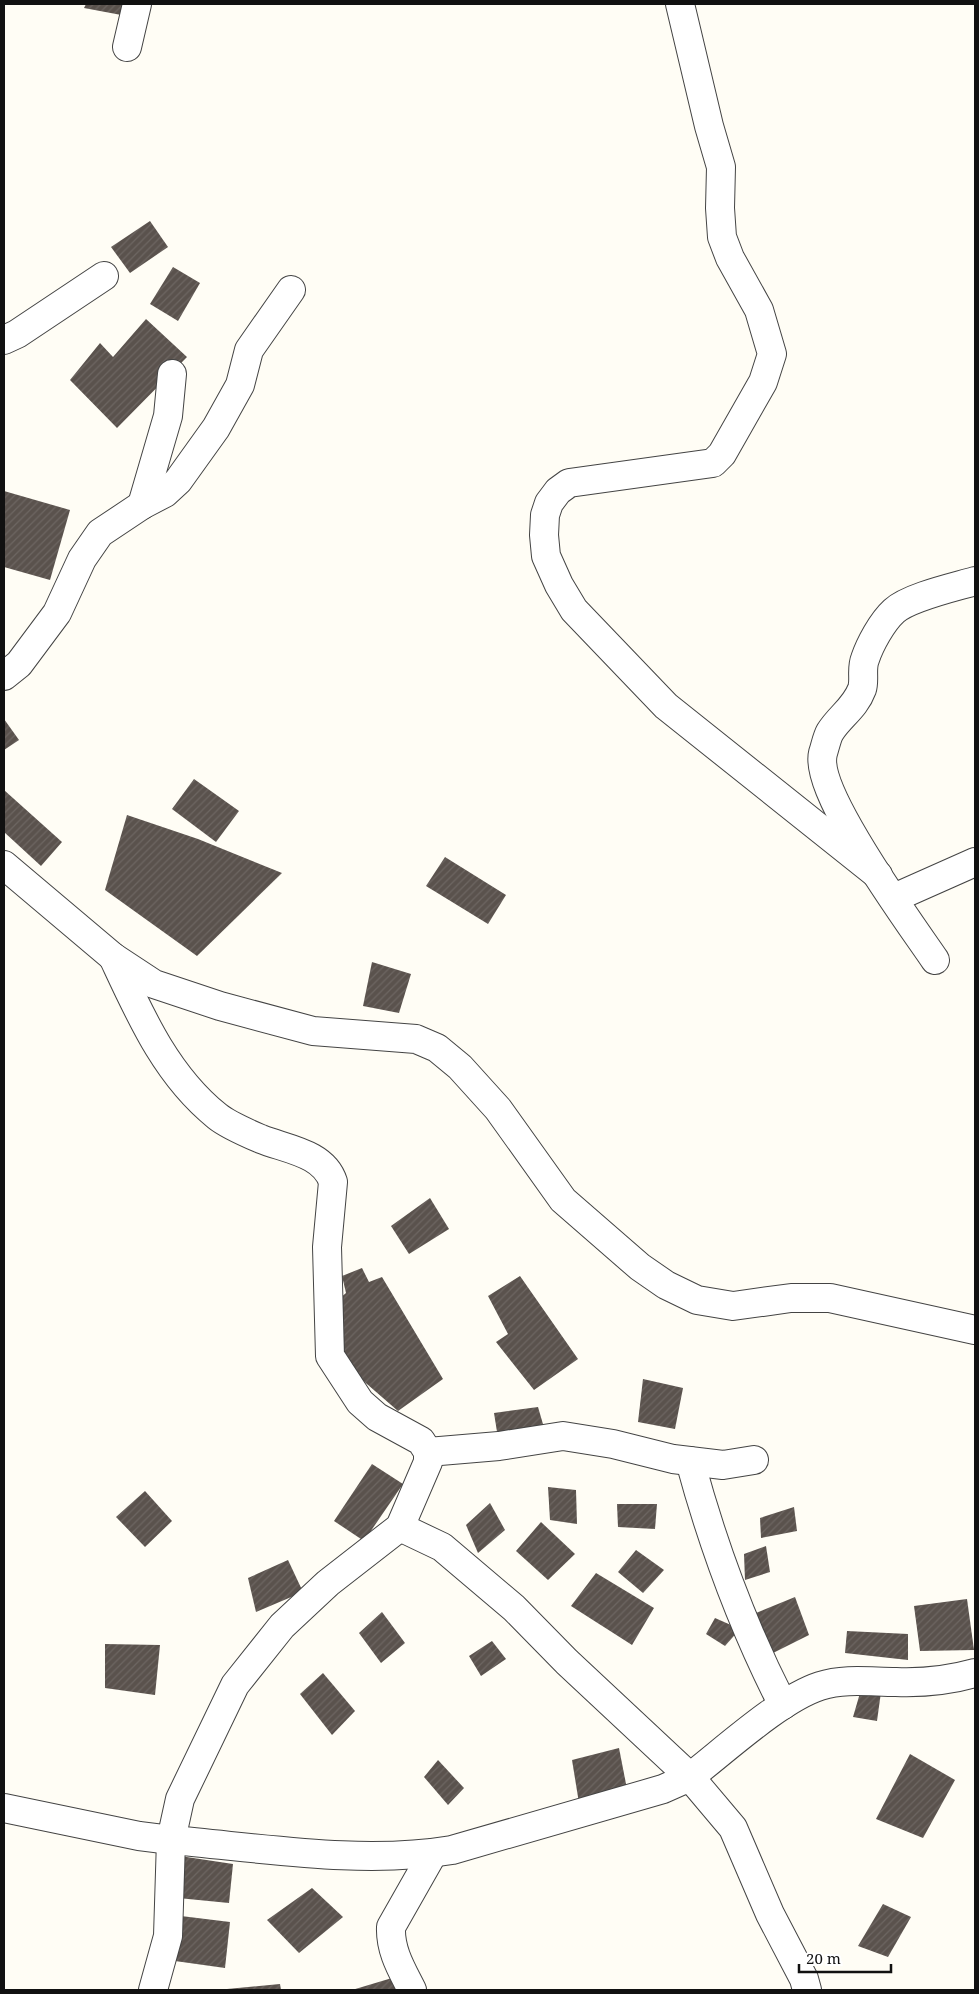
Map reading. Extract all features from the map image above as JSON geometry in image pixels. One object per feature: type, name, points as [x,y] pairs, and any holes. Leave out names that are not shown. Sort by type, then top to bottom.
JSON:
[{"type":"street","points":[[127,47],[137,4]]},
{"type":"street","points":[[680,4],[721,167],[722,237],[730,258],[759,310],[772,354],[763,382],[722,454],[713,463],[569,483],[558,491],[549,503],[545,515],[546,556],[559,585],[574,610],[666,706],[878,875]]},
{"type":"street","points":[[4,340],[18,334],[104,276]]},
{"type":"street","points":[[4,676],[19,664],[57,613],[82,559],[100,533],[142,505],[165,493],[178,481],[216,428],[240,385],[249,350],[291,290]]},
{"type":"street","points":[[142,505],[168,416],[172,374]]},
{"type":"street","points":[[935,960],[878,875],[835,804],[823,776],[822,756],[830,732],[850,711],[862,688],[864,661],[880,629],[894,610],[925,596],[975,581]]},
{"type":"street","points":[[894,898],[975,862]]},
{"type":"street","points":[[4,865],[113,957],[154,984],[220,1006],[313,1031],[416,1039],[437,1048],[460,1067],[498,1109],[563,1200],[640,1267],[666,1285],[697,1300],[733,1306],[791,1298],[830,1298],[975,1330]]},
{"type":"street","points":[[113,957],[146,1028],[183,1083],[218,1117],[260,1139],[309,1156],[330,1172],[332,1182],[327,1247],[330,1356],[360,1402],[377,1417],[421,1441],[428,1452],[428,1462],[400,1528],[328,1583],[282,1626],[235,1686],[180,1799],[171,1840],[168,1936],[153,1990]]},
{"type":"street","points":[[428,1452],[499,1446],[562,1436],[613,1444],[690,1461],[723,1465],[754,1460]]},
{"type":"street","points":[[690,1461],[708,1528],[741,1617],[783,1705]]},
{"type":"street","points":[[400,1528],[442,1547],[514,1608],[567,1662],[690,1777],[733,1828],[770,1914],[804,1979],[807,1990]]},
{"type":"street","points":[[4,1808],[139,1836],[171,1840],[373,1857],[433,1853],[452,1850],[654,1792],[690,1777],[783,1705],[821,1685],[853,1680],[898,1682],[957,1678],[975,1673]]},
{"type":"street","points":[[412,1990],[395,1957],[390,1941],[391,1927],[433,1853]]},
{"type":"building","points":[[86,4],[135,4],[132,17],[84,8]]},
{"type":"building","points":[[150,221],[168,247],[130,273],[111,247]]},
{"type":"building","points":[[173,267],[200,283],[178,321],[150,304]]},
{"type":"building","points":[[146,319],[187,357],[117,428],[70,380],[100,343],[113,357]]},
{"type":"building","points":[[4,491],[70,510],[50,580],[4,567]]},
{"type":"building","points":[[4,719],[19,740],[4,750]]},
{"type":"building","points":[[194,779],[239,811],[216,842],[172,809]]},
{"type":"building","points":[[4,790],[62,842],[41,866],[4,832]]},
{"type":"building","points":[[127,815],[198,839],[282,873],[197,956],[105,890]]},
{"type":"building","points":[[445,857],[506,895],[488,924],[426,886]]},
{"type":"building","points":[[372,962],[411,974],[399,1013],[363,1006]]},
{"type":"building","points":[[430,1198],[449,1229],[409,1254],[391,1226]]},
{"type":"building","points":[[362,1268],[369,1282],[382,1277],[443,1379],[398,1411],[352,1371],[331,1328],[343,1317],[339,1299],[346,1293],[342,1276]]},
{"type":"building","points":[[520,1276],[578,1359],[534,1390],[496,1342],[508,1334],[488,1296]]},
{"type":"building","points":[[643,1379],[683,1388],[675,1429],[638,1422]]},
{"type":"building","points":[[538,1407],[545,1431],[498,1438],[494,1413]]},
{"type":"building","points":[[372,1464],[403,1484],[364,1541],[334,1521]]},
{"type":"building","points":[[548,1487],[576,1490],[577,1524],[550,1520]]},
{"type":"building","points":[[145,1491],[172,1521],[145,1547],[116,1517]]},
{"type":"building","points":[[490,1503],[505,1530],[478,1553],[466,1525]]},
{"type":"building","points":[[617,1504],[657,1504],[655,1529],[618,1527]]},
{"type":"building","points":[[794,1507],[797,1531],[761,1538],[760,1518]]},
{"type":"building","points":[[541,1522],[575,1554],[548,1580],[516,1551]]},
{"type":"building","points":[[766,1546],[770,1572],[745,1580],[744,1554]]},
{"type":"building","points":[[636,1550],[664,1570],[643,1593],[618,1572]]},
{"type":"building","points":[[288,1560],[303,1592],[256,1612],[248,1578]]},
{"type":"building","points":[[596,1573],[654,1608],[632,1645],[571,1606]]},
{"type":"building","points":[[795,1597],[809,1635],[769,1655],[756,1613]]},
{"type":"building","points":[[967,1599],[974,1650],[920,1651],[914,1606]]},
{"type":"building","points":[[382,1612],[405,1643],[381,1663],[359,1633]]},
{"type":"building","points":[[715,1618],[740,1629],[725,1646],[706,1634]]},
{"type":"building","points":[[847,1631],[908,1634],[908,1660],[845,1653]]},
{"type":"building","points":[[492,1641],[506,1659],[481,1676],[469,1656]]},
{"type":"building","points":[[105,1644],[160,1645],[155,1695],[105,1688]]},
{"type":"building","points":[[323,1673],[355,1711],[332,1735],[300,1694]]},
{"type":"building","points":[[881,1692],[877,1721],[853,1717],[860,1693]]},
{"type":"building","points":[[619,1748],[627,1789],[579,1803],[572,1760]]},
{"type":"building","points":[[910,1754],[955,1780],[923,1838],[876,1819]]},
{"type":"building","points":[[438,1760],[464,1788],[448,1805],[424,1777]]},
{"type":"building","points":[[180,1856],[233,1864],[229,1903],[178,1898]]},
{"type":"building","points":[[312,1888],[343,1917],[299,1953],[267,1920]]},
{"type":"building","points":[[883,1904],[911,1917],[888,1957],[858,1946]]},
{"type":"building","points":[[181,1916],[230,1922],[225,1968],[175,1961]]},
{"type":"building","points":[[392,1978],[396,1990],[352,1990]]},
{"type":"building","points":[[280,1984],[281,1990],[227,1990],[227,1989]]}]
